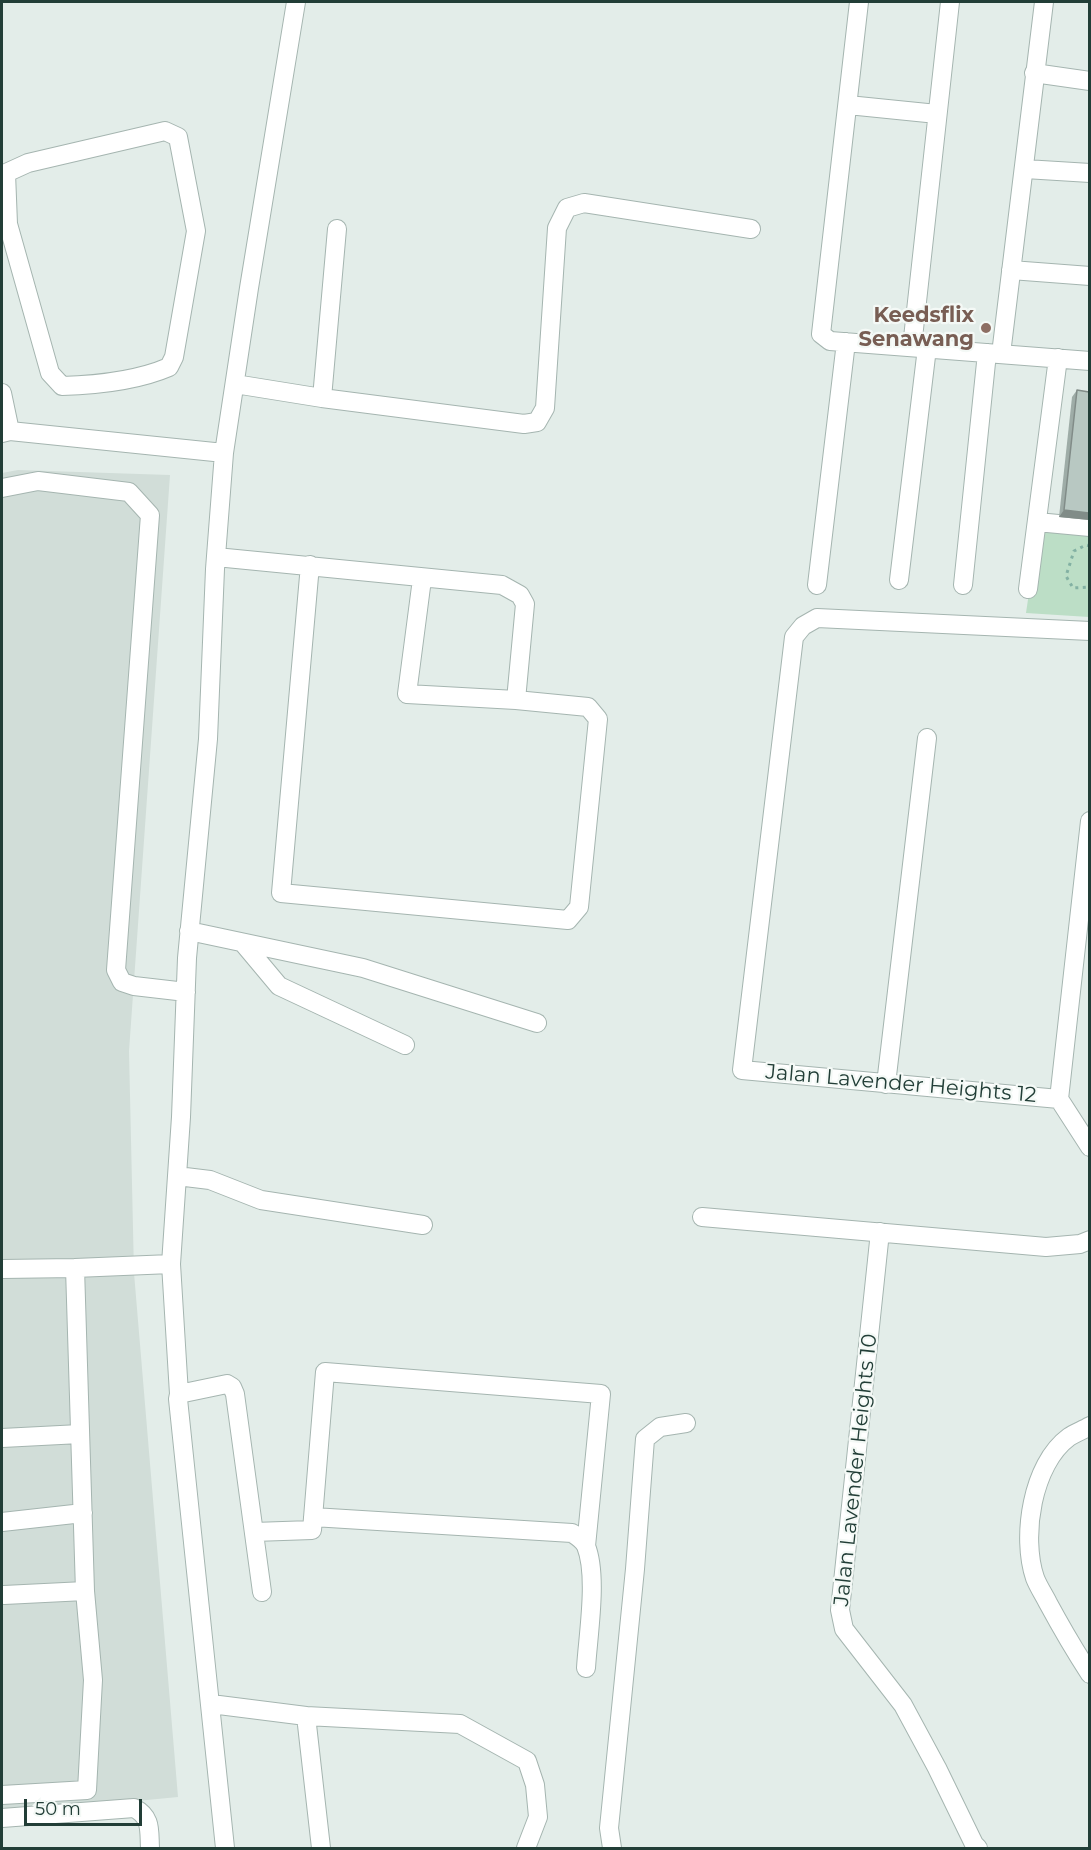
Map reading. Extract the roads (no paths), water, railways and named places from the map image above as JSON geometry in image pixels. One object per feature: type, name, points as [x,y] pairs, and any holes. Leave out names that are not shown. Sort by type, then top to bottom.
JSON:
[{"type":"street","points":[[225,1848],[180,1422],[171,1264],[189,931],[208,739],[216,557],[224,453],[250,277],[296,2]]},
{"type":"street","points":[[859,2],[821,334],[825,339],[846,342],[1089,361]]},
{"type":"street","points":[[899,580],[937,114],[950,2]]},
{"type":"street","points":[[963,585],[994,353],[1011,270],[1044,2]]},
{"type":"street","points":[[1035,73],[1089,81]]},
{"type":"street","points":[[848,105],[937,114]]},
{"type":"street","points":[[165,131],[178,137],[196,231],[174,357],[169,367],[154,374],[82,386],[62,386],[50,373],[5,225],[6,173],[28,164],[165,131]]},
{"type":"street","points":[[1024,169],[1089,174]]},
{"type":"street","points":[[235,384],[322,398],[524,424],[537,422],[545,408],[557,228],[567,208],[584,202],[752,229]]},
{"type":"street","points":[[322,398],[337,229]]},
{"type":"street","points":[[1011,270],[1089,276]]},
{"type":"street","points":[[817,585],[846,342]]},
{"type":"street","points":[[1028,589],[1058,358]]},
{"type":"street","points":[[2,393],[6,432],[224,453]]},
{"type":"street","points":[[2,488],[38,481],[129,492],[150,515],[116,970],[122,982],[134,986],[186,992]]},
{"type":"street","points":[[1037,522],[1089,527]]},
{"type":"street","points":[[216,557],[310,565],[422,579],[502,585],[520,595],[525,604],[516,700]]},
{"type":"street","points":[[310,565],[281,894],[568,920],[579,907],[598,719],[588,707],[516,700],[407,694],[422,579]]},
{"type":"street","name":"Jalan Lavender Heights 12","points":[[1059,1099],[742,1070],[794,637],[803,626],[817,618],[1089,631]]},
{"type":"street","points":[[886,1084],[927,738]]},
{"type":"street","points":[[1089,821],[1059,1099],[1089,1147]]},
{"type":"street","points":[[189,931],[363,968],[537,1023]]},
{"type":"street","points":[[243,943],[279,986],[405,1045]]},
{"type":"street","points":[[177,1176],[210,1180],[261,1200],[423,1225]]},
{"type":"street","points":[[702,1217],[1046,1247],[1080,1244],[1089,1240]]},
{"type":"street","name":"Jalan Lavender Heights 10","points":[[880,1232],[840,1610],[844,1629],[903,1705],[978,1848]]},
{"type":"street","points":[[2,1269],[171,1264]]},
{"type":"street","points":[[2,1795],[87,1790],[93,1680],[85,1591],[75,1268]]},
{"type":"street","points":[[254,1533],[312,1530],[325,1372],[602,1394],[586,1546],[592,1579],[586,1668]]},
{"type":"street","points":[[179,1394],[227,1384],[232,1387],[235,1394],[262,1592]]},
{"type":"street","points":[[612,1848],[609,1828],[635,1569],[645,1439],[660,1427],[686,1423]]},
{"type":"street","points":[[1089,1426],[1068,1438],[1050,1458],[1038,1484],[1030,1521],[1028,1551],[1035,1579],[1060,1627],[1089,1674]]},
{"type":"street","points":[[2,1438],[80,1434]]},
{"type":"street","points":[[2,1522],[83,1513]]},
{"type":"street","points":[[313,1517],[572,1533],[586,1546]]},
{"type":"street","points":[[4,1595],[85,1591]]},
{"type":"street","points":[[211,1704],[306,1716],[460,1724],[527,1761],[535,1785],[538,1817],[526,1848]]},
{"type":"street","points":[[306,1716],[321,1848]]},
{"type":"street","points":[[2,1818],[134,1808],[143,1813],[148,1822],[150,1848]]},
{"type":"place","name":"Keedsflix Senawang","points":[[986,328]]}]
